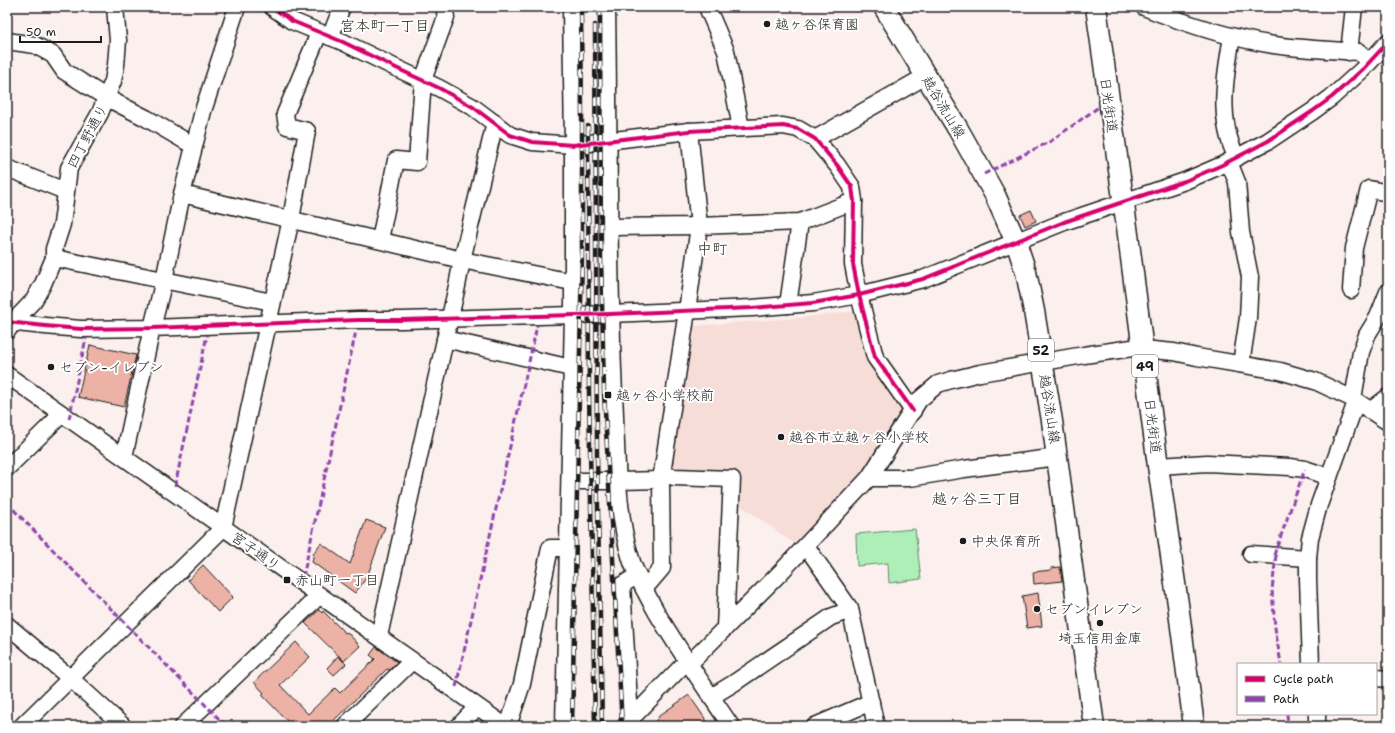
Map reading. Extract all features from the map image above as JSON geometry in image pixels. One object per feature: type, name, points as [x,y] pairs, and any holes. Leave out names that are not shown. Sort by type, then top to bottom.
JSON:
[{"type":"main road","name":"越谷流山線","points":[[884,7],[958,129],[995,195],[1016,242],[1028,283],[1043,362],[1058,457],[1094,726]]},
{"type":"main road","name":"日光街道","points":[[1096,7],[1194,726]]},
{"type":"street","name":"四丁野通り","points":[[8,325],[34,300],[43,284],[54,258],[65,208],[65,191],[69,168],[107,98],[113,81],[118,40],[115,7]]},
{"type":"street","points":[[124,457],[194,146],[203,112],[237,7]]},
{"type":"street","points":[[272,7],[292,21],[440,88],[473,107],[510,135],[532,142],[574,145],[689,131],[783,126],[798,129],[815,139],[838,165],[852,187],[854,201],[853,264],[859,295],[875,357],[913,411]]},
{"type":"street","points":[[22,726],[222,528],[291,219],[307,131],[287,126],[285,114],[324,35],[342,7]]},
{"type":"street","points":[[380,240],[396,160],[417,162],[423,80],[446,17],[444,7]]},
{"type":"street","points":[[564,726],[573,315],[574,145],[571,7]]},
{"type":"street","points":[[607,7],[610,314],[619,481],[626,540],[631,559],[641,582],[688,662],[731,726]]},
{"type":"street","points":[[707,7],[726,51],[741,128]]},
{"type":"street","points":[[1144,7],[1204,29],[1274,45],[1359,52],[1369,62]]},
{"type":"street","points":[[1349,52],[1354,7]]},
{"type":"street","points":[[1232,36],[1224,87],[1225,112],[1237,182],[1241,232],[1250,277],[1248,318],[1241,364]]},
{"type":"street","points":[[7,41],[35,45],[54,55],[64,72],[107,98],[146,118],[194,146]]},
{"type":"street","points":[[8,325],[81,329],[152,328],[358,320],[610,314],[788,305],[813,303],[859,295],[923,279],[1064,222],[1185,181],[1233,160],[1268,141],[1313,112],[1332,97],[1387,44]]},
{"type":"street","points":[[815,139],[926,76]]},
{"type":"street","points":[[378,636],[462,260],[495,123]]},
{"type":"street","points":[[633,720],[622,585],[641,582],[662,568],[661,477],[699,226],[689,131]]},
{"type":"street","points":[[7,168],[65,191]]},
{"type":"street","points":[[1351,290],[1354,248],[1369,189],[1388,194]]},
{"type":"street","points":[[182,194],[462,260],[572,282]]},
{"type":"street","points":[[608,227],[699,226],[800,222],[854,201]]},
{"type":"street","points":[[788,305],[800,222]]},
{"type":"street","points":[[54,258],[272,302]]},
{"type":"street","points":[[1311,663],[1308,619],[1308,558],[1310,538],[1319,505],[1354,400],[1361,352],[1367,335],[1384,310],[1388,292]]},
{"type":"street","points":[[445,339],[571,368]]},
{"type":"street","points":[[633,720],[688,662],[725,628],[806,546],[869,478],[919,400],[938,384],[980,373],[1132,348],[1174,352],[1301,376],[1330,387],[1354,400],[1388,422]]},
{"type":"street","name":"宮子通り","points":[[7,375],[222,528],[506,726]]},
{"type":"street","points":[[1370,411],[1388,397]]},
{"type":"street","points":[[7,468],[62,414]]},
{"type":"street","points":[[869,478],[910,478],[964,469],[1058,457]]},
{"type":"street","points":[[1158,466],[1207,463],[1258,465],[1305,469],[1329,477]]},
{"type":"street","points":[[570,481],[619,481],[661,477],[732,479],[725,628]]},
{"type":"street","points":[[806,546],[850,610],[876,726]]},
{"type":"street","points":[[506,726],[522,684],[550,548],[568,548]]},
{"type":"street","points":[[1252,554],[1308,558]]},
{"type":"street","points":[[183,726],[319,596]]},
{"type":"street","points":[[711,697],[831,617],[850,610]]},
{"type":"street","points":[[7,625],[70,678],[123,726]]},
{"type":"street","points":[[345,726],[412,661]]},
{"type":"street","points":[[1377,678],[1388,679]]},
{"type":"street","points":[[815,726],[871,702]]},
{"type":"street","points":[[459,726],[477,707]]},
{"type":"street","points":[[1317,715],[1317,726]]},
{"type":"shaded area","name":"越谷市立越ヶ谷小学校","points":[[858,311],[906,411],[871,463],[841,500],[796,545],[736,502],[736,475],[673,472],[670,466],[692,326],[798,318]]},
{"type":"green space","points":[[915,529],[921,579],[889,583],[888,563],[857,566],[856,534]]},
{"type":"building","points":[[1031,210],[1036,221],[1025,226],[1020,215]]},
{"type":"building","points":[[90,345],[136,355],[124,407],[78,397]]},
{"type":"building","points":[[366,520],[385,527],[367,577],[355,593],[312,562],[314,552],[321,543],[350,564]]},
{"type":"building","points":[[203,565],[233,597],[218,612],[188,580]]},
{"type":"building","points":[[1060,567],[1062,581],[1034,584],[1033,572],[1051,570],[1051,568]]},
{"type":"building","points":[[1038,593],[1042,626],[1027,628],[1022,596]]},
{"type":"building","points":[[319,610],[322,613],[323,611],[345,633],[347,632],[360,646],[344,661],[305,623]]},
{"type":"building","points":[[296,642],[310,657],[280,685],[308,714],[335,688],[340,693],[375,659],[370,655],[376,647],[397,662],[389,670],[387,669],[328,726],[292,726],[262,695],[264,693],[254,682]]},
{"type":"building","points":[[338,656],[346,664],[334,675],[327,668]]},
{"type":"building","points":[[689,695],[710,726],[652,726],[660,715]]},
{"type":"railway","points":[[572,726],[582,256],[581,7]]},
{"type":"railway","points":[[600,7],[601,256],[604,392],[622,726]]},
{"type":"railway","points":[[595,25],[597,454],[602,726]]},
{"type":"railway","points":[[588,126],[589,393],[595,726]]},
{"type":"marked path","points":[[984,174],[1051,141],[1100,106]]},
{"type":"marked path","points":[[456,687],[537,326]]},
{"type":"marked path","points":[[303,577],[356,331]]},
{"type":"marked path","points":[[175,486],[207,335]]},
{"type":"marked path","points":[[69,419],[86,338]]},
{"type":"marked path","points":[[1274,555],[1305,469]]},
{"type":"marked path","points":[[7,503],[226,726]]},
{"type":"marked path","points":[[1276,555],[1272,590],[1275,628],[1281,663]]},
{"type":"marked path","points":[[1287,715],[1288,726]]},
{"type":"cycle path","points":[[272,7],[292,21],[343,42],[439,88],[473,107],[510,135],[532,142],[573,145],[689,131],[783,126],[798,129],[815,139],[837,165],[852,187],[854,201],[853,264],[859,295],[875,357],[913,411]]},
{"type":"cycle path","points":[[7,322],[81,329],[610,314],[752,308],[813,303],[859,295],[923,279],[1064,222],[1185,181],[1222,165],[1268,141],[1332,97],[1363,69],[1388,42]]},
{"type":"place","name":"越ヶ谷保育園","points":[[767,24]]},
{"type":"place","name":"セブン-イレブン","points":[[51,367]]},
{"type":"place","name":"越ヶ谷小学校前","points":[[608,395]]},
{"type":"place","name":"越谷市立越ヶ谷小学校","points":[[781,437]]},
{"type":"place","name":"中央保育所","points":[[963,541]]},
{"type":"place","name":"赤山町一丁目","points":[[287,580]]},
{"type":"place","name":"セブンイレブン","points":[[1037,609]]},
{"type":"place","name":"埼玉信用金庫","points":[[1100,623]]},
{"type":"district","name":"宮本町一丁目","points":[[385,26]]},
{"type":"district","name":"中町","points":[[712,249]]},
{"type":"district","name":"越ヶ谷三丁目","points":[[977,499]]}]
